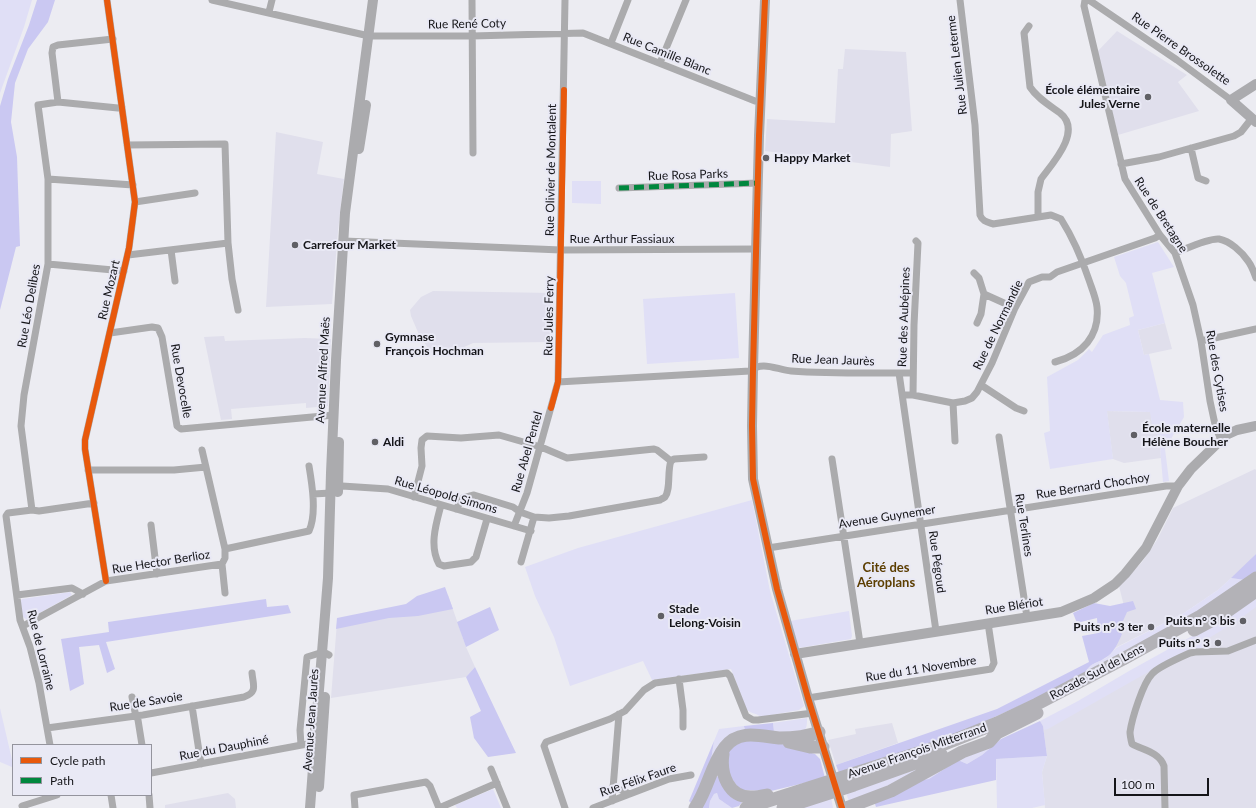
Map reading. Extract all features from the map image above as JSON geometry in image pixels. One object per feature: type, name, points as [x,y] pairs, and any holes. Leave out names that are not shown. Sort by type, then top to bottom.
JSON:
[{"type":"highway","name":"Rocade Sud de Lens","points":[[997,728],[1037,704],[1199,617],[1256,578]]},
{"type":"highway","name":"Rocade Sud de Lens","points":[[997,728],[1041,712],[1222,615],[1256,591]]},
{"type":"highway","name":"Avenue François Mitterrand","points":[[746,808],[997,728]]},
{"type":"highway","name":"Avenue François Mitterrand","points":[[783,808],[906,767],[997,728]]},
{"type":"highway","points":[[843,806],[891,791],[962,752],[989,742],[997,728]]},
{"type":"highway","points":[[695,808],[705,792],[717,760],[723,750],[734,739],[745,735],[800,738],[818,732]]},
{"type":"highway","points":[[780,738],[787,742],[810,747],[823,747]]},
{"type":"highway","points":[[723,750],[722,762],[725,779],[727,785],[736,792],[746,797],[794,793]]},
{"type":"street","name":"Rue Mozart","points":[[106,581],[88,470],[85,440],[128,255],[135,202],[107,0]]},
{"type":"street","name":"Rue René Coty","points":[[212,0],[372,36],[472,36],[565,33]]},
{"type":"street","points":[[270,12],[272,0]]},
{"type":"street","name":"Avenue Alfred Maës","points":[[372,36],[373,0]]},
{"type":"street","name":"Avenue Alfred Maës","points":[[319,742],[316,722],[326,654],[328,578],[334,490],[348,189],[379,0]]},
{"type":"street","points":[[472,0],[473,153]]},
{"type":"street","name":"Rue Olivier de Montalent","points":[[561,250],[566,0]]},
{"type":"street","points":[[611,43],[628,0]]},
{"type":"street","points":[[660,63],[686,0]]},
{"type":"street","points":[[765,0],[760,101],[756,249],[752,426],[753,479],[776,589],[818,732],[843,806]]},
{"type":"street","name":"Rue Julien Leterme","points":[[960,0],[975,128],[981,219],[987,223],[993,224],[1038,216]]},
{"type":"street","name":"Rue de Bretagne","points":[[1085,0],[1084,6],[1125,179],[1129,188],[1160,235],[1175,253],[1193,305]]},
{"type":"street","name":"Rue Pierre Brossolette","points":[[1089,0],[1177,60],[1231,100],[1254,120]]},
{"type":"street","points":[[1030,26],[1024,33],[1030,87],[1035,94],[1063,115],[1067,122],[1068,131],[1068,138],[1065,145],[1041,179],[1039,185],[1038,216],[1051,215],[1061,219],[1083,263],[1097,305],[1097,319],[1094,332],[1088,342],[1074,355],[1055,362]]},
{"type":"street","name":"Rue Camille Blanc","points":[[565,33],[584,33],[755,101],[760,101]]},
{"type":"street","points":[[113,39],[58,45],[53,47],[52,53],[58,102],[118,108],[122,107]]},
{"type":"street","points":[[1231,100],[1256,84]]},
{"type":"street","name":"Rue Léo Delibes","points":[[32,510],[21,426],[24,394],[48,264],[48,179],[38,105],[58,102]]},
{"type":"street","points":[[1122,164],[1191,148],[1234,136],[1241,132],[1254,120]]},
{"type":"street","points":[[127,145],[225,144],[228,243],[232,279],[238,310]]},
{"type":"street","points":[[1191,148],[1198,178],[1206,181]]},
{"type":"street","points":[[48,179],[133,185]]},
{"type":"street","name":"Rue Rosa Parks","points":[[619,188],[758,183]]},
{"type":"street","points":[[135,202],[195,193]]},
{"type":"street","name":"Rue de Normandie","points":[[953,403],[972,398],[977,392],[992,363],[1015,308],[1029,282],[1042,276],[1050,277],[1057,272],[1160,235]]},
{"type":"street","points":[[1175,253],[1210,240],[1218,239],[1232,245],[1248,261],[1256,278]]},
{"type":"street","name":"Avenue Alfred Maës","points":[[330,634],[334,574],[334,490],[331,473],[346,241]]},
{"type":"street","name":"Rue Arthur Fassiaux","points":[[346,241],[561,250],[756,249]]},
{"type":"street","name":"Rue des Aubépines","points":[[913,395],[914,325],[918,243],[916,241]]},
{"type":"street","points":[[128,255],[228,243]]},
{"type":"street","points":[[171,250],[175,280]]},
{"type":"street","name":"Rue Jules Ferry","points":[[558,382],[561,250]]},
{"type":"street","points":[[48,264],[124,271]]},
{"type":"street","points":[[974,274],[979,278],[984,294],[981,314],[977,323]]},
{"type":"street","points":[[984,294],[1015,308]]},
{"type":"street","name":"Rue des Cytises","points":[[1193,305],[1201,341],[1216,429],[1221,439]]},
{"type":"street","name":"Rue Devocelle","points":[[110,333],[152,327],[158,328],[162,337],[177,426],[181,429],[334,414]]},
{"type":"street","points":[[1201,341],[1256,330]]},
{"type":"street","name":"Rue Jean Jaurès","points":[[753,369],[757,366],[768,366],[789,371],[913,373]]},
{"type":"street","points":[[558,382],[750,371],[753,369]]},
{"type":"street","name":"Rue Pégoud","points":[[899,373],[936,631]]},
{"type":"street","name":"Rue Abel Pentel","points":[[514,526],[541,447],[558,382]]},
{"type":"street","points":[[981,385],[1016,408],[1024,411]]},
{"type":"street","points":[[903,395],[913,395],[953,403],[955,441]]},
{"type":"street","name":"Rue Blériot","points":[[795,654],[1061,612],[1094,598],[1115,584],[1137,561],[1146,548],[1178,486],[1191,469],[1221,439],[1232,432],[1256,426]]},
{"type":"street","points":[[414,497],[422,466],[422,440],[427,436],[461,438],[499,435],[541,447],[567,458],[654,449],[671,461]]},
{"type":"street","name":"Rue Terlines","points":[[999,437],[1027,617]]},
{"type":"street","points":[[202,450],[225,549],[225,558],[222,564],[225,593]]},
{"type":"street","points":[[456,509],[463,498],[474,496],[513,507],[520,512],[549,518],[569,516],[660,500],[665,496],[667,489],[668,467],[671,461],[674,459],[704,457]]},
{"type":"street","points":[[832,459],[860,643]]},
{"type":"street","points":[[225,549],[309,531],[312,525],[313,494],[309,466]]},
{"type":"street","points":[[88,470],[174,470],[206,467]]},
{"type":"street","name":"Rue Léopold Simons","points":[[313,494],[334,490],[342,486],[388,489],[531,531]]},
{"type":"street","name":"Rue Bernard Chochoy","points":[[1010,509],[1166,486],[1178,486]]},
{"type":"street","points":[[32,510],[39,512],[94,503]]},
{"type":"street","points":[[441,505],[435,529],[434,544],[435,557],[439,564],[444,566],[471,562],[476,557],[487,519]]},
{"type":"street","name":"Avenue Guynemer","points":[[768,548],[1010,509]]},
{"type":"street","name":"Rue de Lorraine","points":[[32,510],[7,514],[20,620],[30,647],[39,683],[50,744]]},
{"type":"street","points":[[521,562],[534,516]]},
{"type":"street","points":[[151,525],[157,574]]},
{"type":"street","name":"Rue Hector Berlioz","points":[[23,626],[106,581],[222,564]]},
{"type":"street","points":[[17,595],[72,588],[83,594]]},
{"type":"street","name":"Rue du 11 Novembre","points":[[808,698],[991,669],[994,663],[988,623]]},
{"type":"street","name":"Avenue Jean Jaurès","points":[[326,654],[330,634]]},
{"type":"street","points":[[1165,808],[1163,762],[1147,750],[1132,744],[1130,739],[1130,732],[1137,705],[1148,679],[1154,672],[1190,653],[1228,651],[1256,640]]},
{"type":"street","points":[[301,744],[300,730],[308,657],[326,654]]},
{"type":"street","name":"Rue de Savoie","points":[[47,728],[137,716],[249,695],[254,691],[252,673]]},
{"type":"street","points":[[565,808],[544,746],[546,742],[610,719],[631,706],[644,690],[652,684],[727,673],[730,676],[746,716],[753,720],[813,713]]},
{"type":"street","points":[[679,679],[683,710],[682,727]]},
{"type":"street","points":[[132,697],[142,744]]},
{"type":"street","points":[[192,706],[201,764]]},
{"type":"street","points":[[612,801],[619,714]]},
{"type":"street","points":[[610,719],[618,724]]},
{"type":"street","name":"Avenue Jean Jaurès","points":[[310,808],[319,742]]},
{"type":"street","name":"Avenue Jean Jaurès","points":[[317,808],[319,742]]},
{"type":"street","name":"Rue du Dauphiné","points":[[152,773],[301,744],[319,742]]},
{"type":"street","points":[[491,769],[507,808]]},
{"type":"street","name":"Rue Félix Faure","points":[[593,808],[669,779],[691,775]]},
{"type":"street","points":[[355,808],[354,795],[426,782],[430,786],[439,808],[497,783]]},
{"type":"street","points":[[613,786],[629,794]]},
{"type":"street","points":[[22,806],[55,796]]},
{"type":"street","points":[[111,796],[113,808]]},
{"type":"street","points":[[148,796],[150,808]]},
{"type":"shaded area","points":[[0,0],[32,0],[24,27],[0,93]]},
{"type":"shaded area","points":[[37,0],[55,0],[48,22],[28,49],[15,83],[11,122],[17,157],[20,246],[16,247],[0,310],[0,106],[8,79]]},
{"type":"shaded area","name":"École élémentaire Jules Verne","points":[[1117,31],[1187,75],[1178,82],[1199,111],[1118,135],[1097,52]]},
{"type":"shaded area","points":[[845,49],[906,52],[912,131],[891,134],[890,167],[765,151],[767,119],[835,123],[838,69],[843,69]]},
{"type":"shaded area","points":[[276,132],[323,142],[317,174],[344,179],[332,304],[266,307]]},
{"type":"shaded area","points":[[572,181],[601,181],[601,204],[572,203]]},
{"type":"shaded area","points":[[1158,242],[1174,267],[1152,273],[1165,323],[1138,330],[1144,355],[1149,354],[1160,400],[1183,402],[1184,417],[1165,449],[1169,481],[1163,482],[1159,437],[1157,433],[1153,431],[1150,412],[1107,411],[1113,459],[1050,469],[1044,433],[1050,431],[1047,377],[1078,360],[1089,349],[1092,352],[1103,335],[1130,325],[1129,318],[1134,316],[1126,283],[1120,276],[1114,257]]},
{"type":"shaded area","points":[[433,291],[552,293],[551,342],[473,343],[445,356],[434,356],[420,337],[410,310],[421,297]]},
{"type":"shaded area","points":[[735,293],[739,358],[647,364],[643,299]]},
{"type":"shaded area","points":[[1165,323],[1172,349],[1144,355],[1138,330]]},
{"type":"shaded area","points":[[224,336],[225,341],[305,338],[331,339],[328,406],[306,408],[306,403],[231,409],[232,419],[221,420],[204,337]]},
{"type":"shaded area","name":"École maternelle Hélène Boucher","points":[[1107,411],[1151,412],[1153,431],[1157,433],[1159,437],[1161,458],[1124,463],[1113,459]]},
{"type":"shaded area","points":[[1255,469],[1256,554],[1218,590],[1184,613],[1099,656],[1124,606],[1119,586],[1142,562],[1157,540],[1173,508]]},
{"type":"shaded area","name":"Stade Lelong-Voisin","points":[[752,500],[770,591],[804,706],[799,710],[761,717],[747,710],[731,669],[652,680],[643,661],[570,686],[554,637],[535,596],[525,567],[578,548]]},
{"type":"shaded area","points":[[1256,554],[1256,572],[1245,580],[1231,578]]},
{"type":"shaded area","points":[[1231,578],[1245,580],[1187,618],[1085,673],[1089,666],[1106,658],[1116,648],[1184,613],[1218,590]]},
{"type":"shaded area","points":[[445,587],[453,609],[418,616],[389,618],[336,629],[337,618],[406,604],[417,596]]},
{"type":"shaded area","points":[[70,592],[72,595],[27,620],[22,616],[20,602],[22,599]]},
{"type":"shaded area","points":[[1256,594],[1256,607],[1237,621],[1209,638],[1209,648],[1194,648],[1187,650],[1044,730],[1040,721],[1212,625]]},
{"type":"shaded area","points":[[448,595],[466,647],[475,667],[466,677],[331,698],[337,622]]},
{"type":"shaded area","points":[[266,599],[267,607],[288,605],[291,613],[106,642],[115,669],[107,673],[99,645],[79,647],[84,684],[70,691],[61,639],[109,632],[108,622]]},
{"type":"shaded area","points":[[1133,601],[1136,609],[1127,612],[1123,621],[1118,623],[1116,629],[1122,634],[1115,648],[1108,656],[1087,669],[1085,673],[1039,697],[948,738],[839,773],[836,765],[997,709],[1089,662],[1082,636],[1098,633],[1097,618],[1077,623],[1073,613],[1094,603],[1110,606]]},
{"type":"shaded area","points":[[1256,601],[1256,808],[1045,808],[1042,772],[1047,756],[1043,726]]},
{"type":"shaded area","points":[[490,607],[499,630],[466,647],[457,622]]},
{"type":"shaded area","points":[[849,611],[852,636],[851,639],[799,648],[790,621]]},
{"type":"shaded area","points":[[475,667],[516,753],[488,757],[474,738],[470,717],[481,711],[466,677]]},
{"type":"shaded area","points":[[0,708],[12,760],[12,767],[0,762]]},
{"type":"shaded area","points":[[807,718],[806,727],[802,734],[774,732],[773,723]]},
{"type":"shaded area","points":[[1040,721],[1043,726],[1047,756],[996,759],[996,780],[876,807],[874,801],[915,781],[929,779],[958,760],[967,764],[982,755],[1001,739]]},
{"type":"shaded area","points":[[773,723],[774,732],[745,730],[744,726]]},
{"type":"shaded area","points":[[892,723],[898,743],[836,765],[828,740],[856,734],[855,729]]},
{"type":"shaded area","points":[[744,726],[745,730],[711,760],[714,741],[719,729]]},
{"type":"shaded area","points":[[1001,739],[982,755],[967,764],[958,760],[929,779],[915,781],[966,754]]},
{"type":"shaded area","points":[[740,740],[772,741],[815,754],[820,759],[825,778],[771,791],[740,790],[727,772],[729,747]]},
{"type":"shaded area","points":[[714,741],[711,760],[694,806],[689,801]]},
{"type":"shaded area","points":[[1047,756],[1042,772],[1045,805],[1032,808],[997,808],[996,759]]},
{"type":"shaded area","points":[[928,764],[911,776],[849,802],[846,792],[909,772]]},
{"type":"shaded area","points":[[721,775],[742,802],[739,806],[732,808],[719,799],[717,793],[714,794],[710,801],[709,808],[699,808],[713,778]]},
{"type":"shaded area","points":[[493,789],[501,808],[457,808],[455,805]]},
{"type":"shaded area","points":[[228,793],[235,799],[236,808],[165,808],[165,805]]},
{"type":"shaded area","points":[[717,793],[719,799],[732,808],[709,808],[710,801],[714,794]]},
{"type":"shaded area","points":[[831,797],[833,808],[795,808]]},
{"type":"marked path","points":[[619,188],[758,183]]},
{"type":"cycle path","points":[[106,581],[85,449],[85,440],[129,248],[135,202],[107,0]]},
{"type":"cycle path","points":[[765,0],[759,136],[753,369],[753,479],[777,589],[808,698],[842,808]]},
{"type":"cycle path","points":[[551,408],[558,382],[564,90]]},
{"type":"place","name":"École élémentaire Jules Verne","points":[[1148,97]]},
{"type":"place","name":"Happy Market","points":[[766,158]]},
{"type":"place","name":"Carrefour Market","points":[[295,245]]},
{"type":"place","name":"Gymnase François Hochman","points":[[377,344]]},
{"type":"place","name":"École maternelle Hélène Boucher","points":[[1134,435]]},
{"type":"place","name":"Aldi","points":[[375,442]]},
{"type":"place","name":"Stade Lelong-Voisin","points":[[661,616]]},
{"type":"place","name":"Puits n° 3 bis","points":[[1243,621]]},
{"type":"place","name":"Puits n° 3 ter","points":[[1151,627]]},
{"type":"place","name":"Puits n° 3","points":[[1218,643]]},
{"type":"district","name":"Cité des Aéroplans","points":[[886,576]]}]
